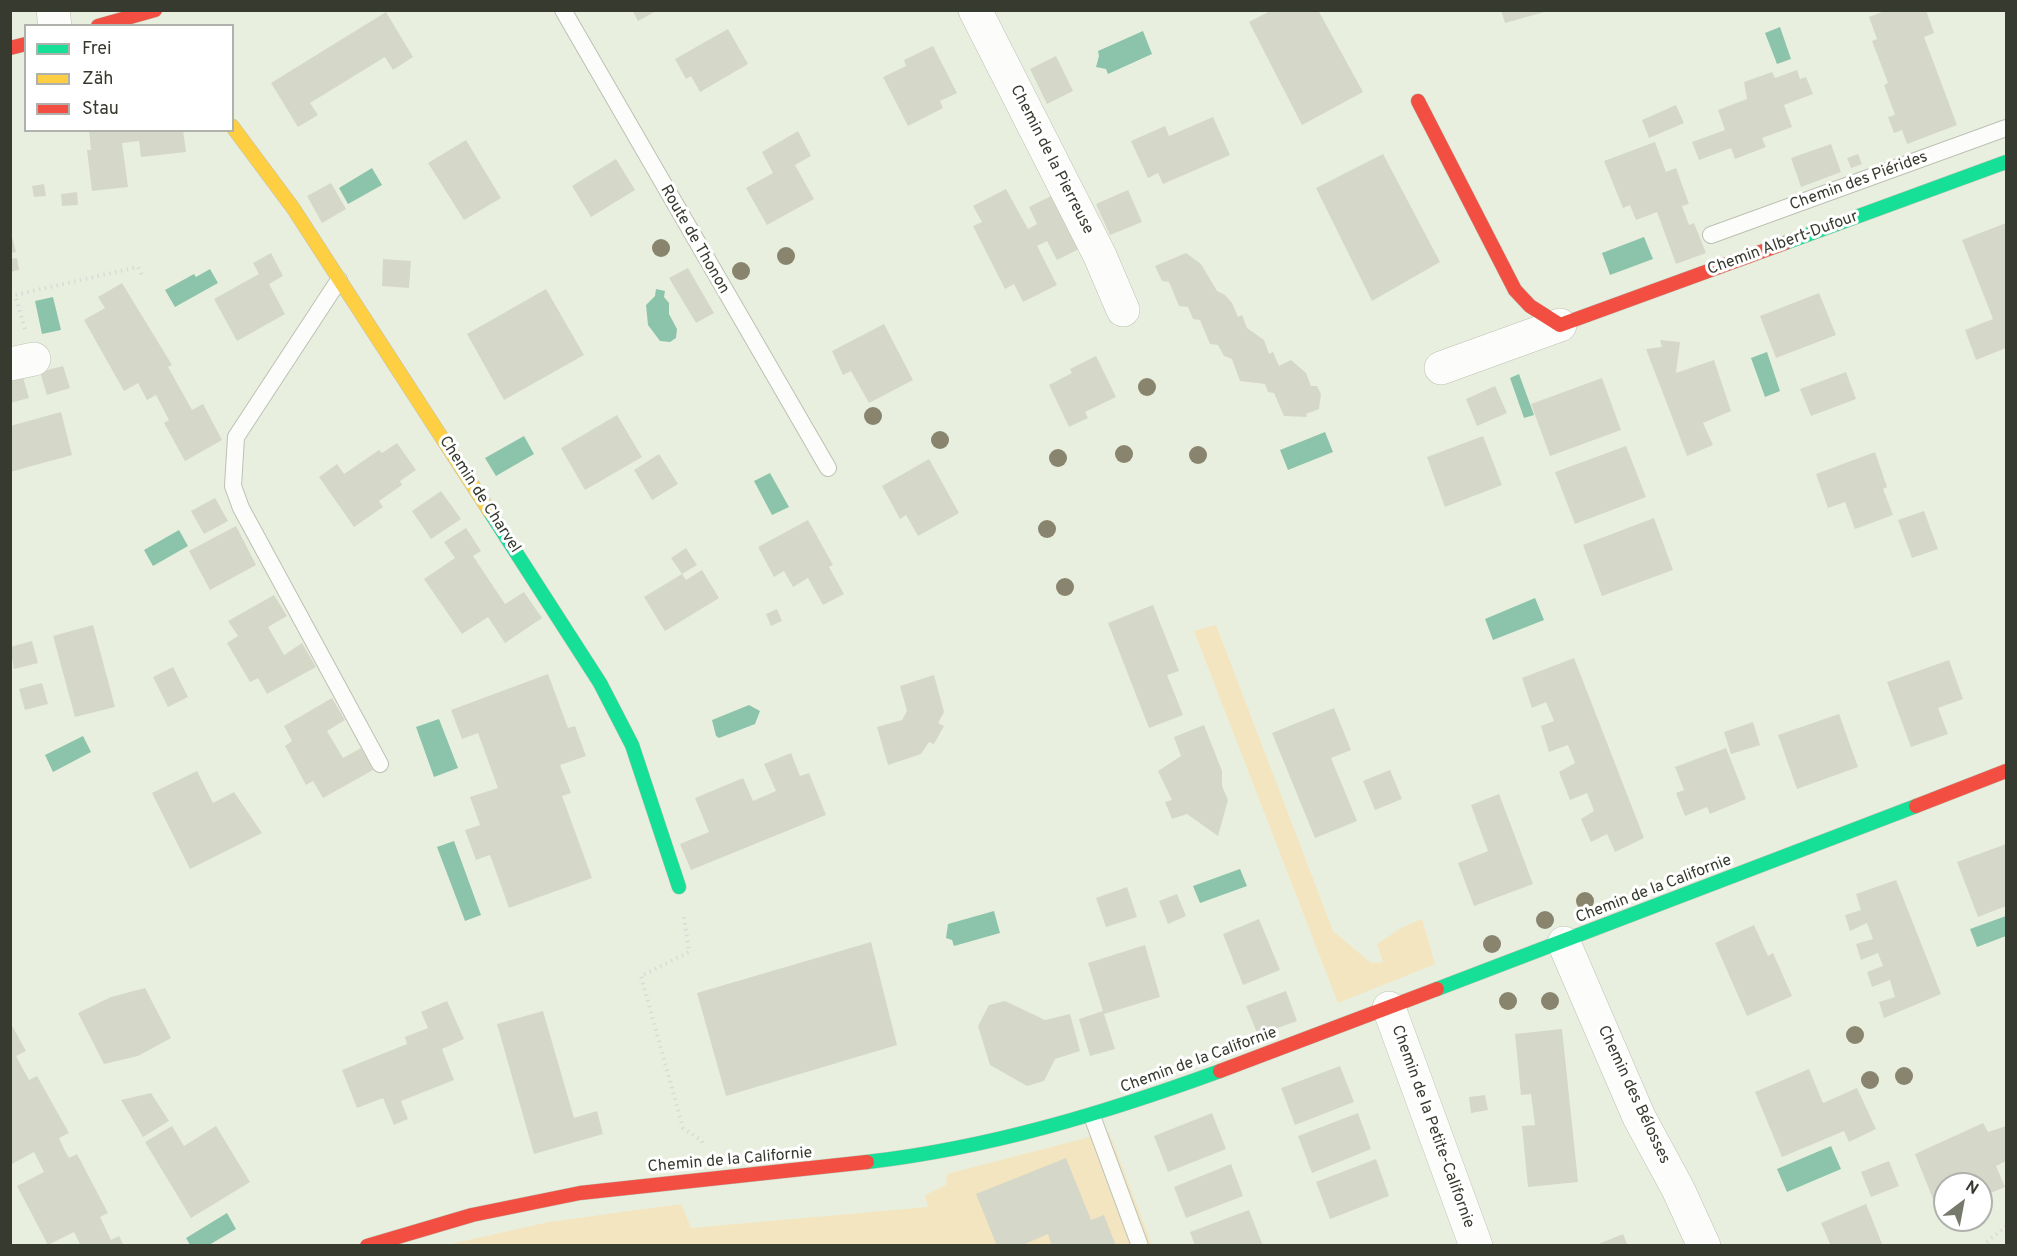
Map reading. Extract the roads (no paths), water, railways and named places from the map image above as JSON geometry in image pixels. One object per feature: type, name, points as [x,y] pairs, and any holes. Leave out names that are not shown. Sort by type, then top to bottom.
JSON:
[{"type":"street","points":[[105,24],[155,10]]},
{"type":"street","name":"Chemin de la Pierreuse","points":[[975,10],[1100,256],[1123,310]]},
{"type":"street","points":[[1419,101],[1515,290],[1521,299],[1534,310],[1560,326]]},
{"type":"street","name":"Chemin de Charvel","points":[[234,129],[292,208],[618,715],[632,745],[679,886]]},
{"type":"street","name":"Chemin Albert-Dufour","points":[[1441,368],[2007,162]]},
{"type":"street","name":"Chemin de la Californie","points":[[380,1243],[427,1225],[512,1205],[605,1190],[713,1178],[813,1171],[936,1154],[982,1145],[1092,1116],[1240,1065],[1564,943],[2007,771]]},
{"type":"street","name":"Chemin des Bélosses","points":[[1564,943],[1639,1117],[1678,1189],[1704,1245]]},
{"type":"street","name":"Chemin de la Petite-Californie","points":[[1389,1008],[1476,1245]]},
{"type":"lane","name":"Route de Thonon","points":[[563,10],[615,105],[828,468]]},
{"type":"lane","name":"Chemin des Piérides","points":[[1711,235],[2007,128]]},
{"type":"lane","points":[[339,280],[236,437],[233,486],[242,508],[380,764]]},
{"type":"lane","points":[[1092,1116],[1140,1245]]}]
